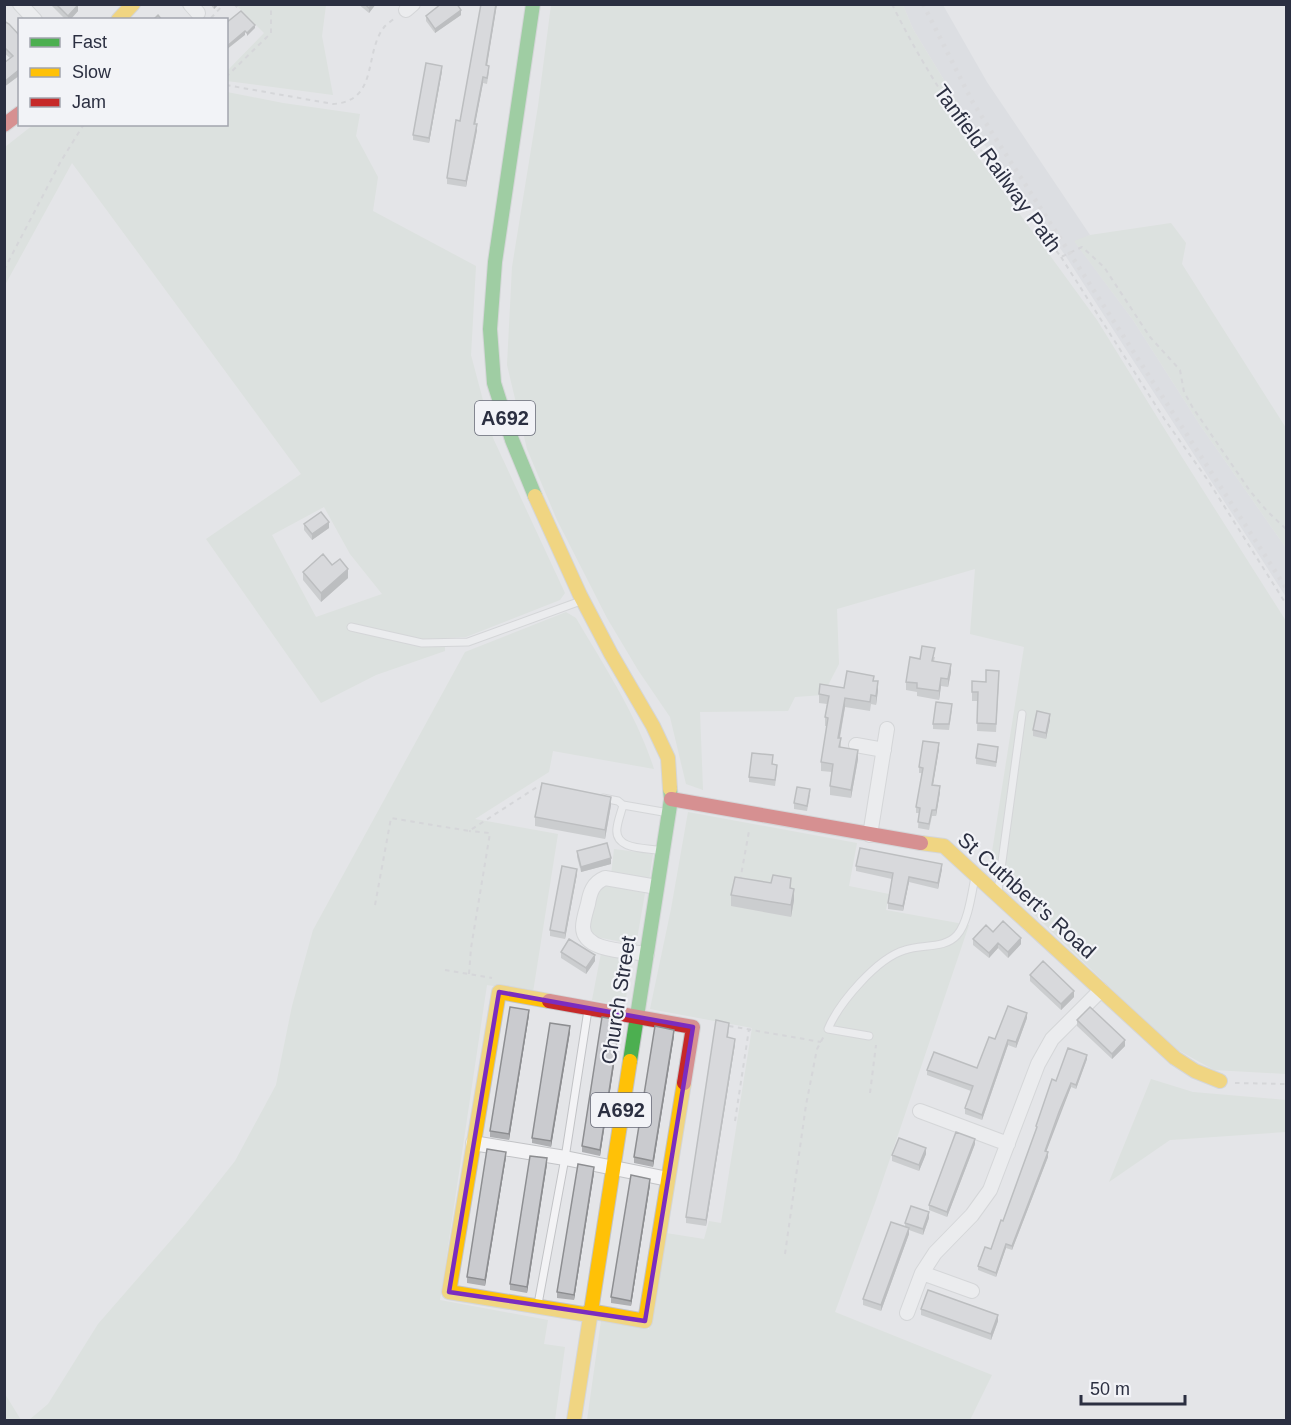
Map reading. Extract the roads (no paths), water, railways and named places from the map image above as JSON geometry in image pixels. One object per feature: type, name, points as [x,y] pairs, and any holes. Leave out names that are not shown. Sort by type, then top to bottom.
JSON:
[{"type":"main road","points":[[120,18],[133,4]]},
{"type":"main road","name":"A692","points":[[533,4],[495,262],[490,329],[494,382],[512,440],[538,504],[583,600],[653,726],[668,758],[670,806]]},
{"type":"main road","points":[[4,125],[18,114]]},
{"type":"main road","name":"St Cuthbert's Road","points":[[670,806],[753,813],[944,846],[1174,1058],[1195,1071],[1220,1081]]},
{"type":"main road","name":"Church Street","points":[[573,1420],[670,806]]},
{"type":"main road","points":[[498,992],[588,1008],[693,1027],[645,1321],[449,1292],[498,992]]},
{"type":"street","points":[[20,4],[32,18]]},
{"type":"street","points":[[870,835],[888,729]]},
{"type":"street","points":[[856,745],[884,750]]},
{"type":"street","points":[[647,954],[597,947],[586,938],[583,928],[591,891],[598,881],[605,878],[657,887]]},
{"type":"street","points":[[908,1313],[922,1273],[935,1253],[972,1215],[990,1190],[1038,1064],[1052,1039],[1101,990]]},
{"type":"street","points":[[920,1111],[1008,1144]]},
{"type":"street","points":[[473,1143],[565,1158],[668,1179]]},
{"type":"street","points":[[922,1273],[972,1291]]},
{"type":"lane","points":[[351,627],[422,643],[468,642],[583,600]]},
{"type":"lane","points":[[998,894],[1022,714]]},
{"type":"lane","points":[[597,797],[618,801],[623,805],[670,806]]},
{"type":"lane","points":[[623,805],[616,834],[620,841],[626,845],[663,851]]},
{"type":"lane","points":[[869,1036],[828,1029],[834,1015],[884,961],[902,950],[946,943],[958,934],[965,917],[976,874]]},
{"type":"lane","points":[[538,1306],[565,1158],[588,1008]]},
{"type":"railway","points":[[923,4],[972,101],[1286,588]]}]
